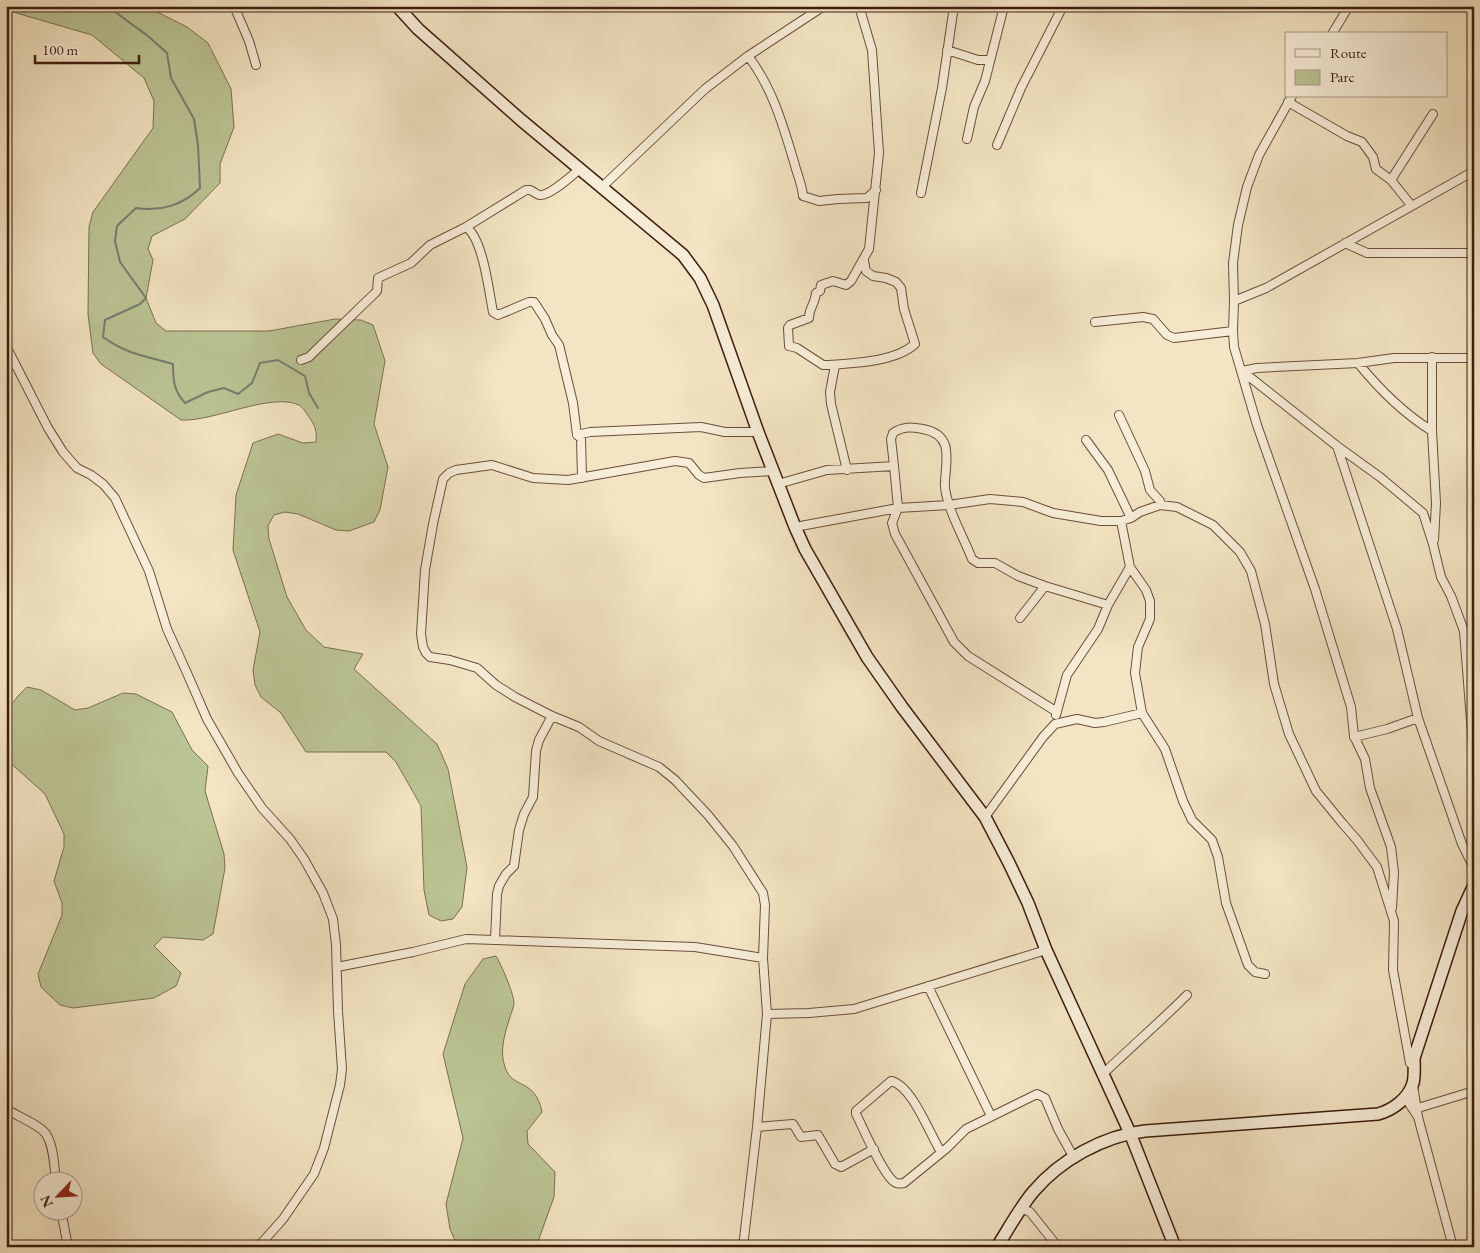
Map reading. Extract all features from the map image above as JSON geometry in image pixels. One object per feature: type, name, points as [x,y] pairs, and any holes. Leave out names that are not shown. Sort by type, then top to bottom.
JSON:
[{"type":"street","points":[[234,6],[249,41],[256,65]]},
{"type":"street","points":[[397,6],[418,29],[521,120],[683,255],[700,278],[724,335],[758,432],[795,527],[835,603],[867,657],[902,707],[985,817],[1028,904],[1046,950],[1130,1133],[1175,1247]]},
{"type":"street","points":[[602,187],[705,89],[748,56],[824,6]]},
{"type":"street","points":[[858,6],[872,50],[880,153],[871,240],[864,261],[848,284],[833,281],[821,285],[820,291],[816,293],[815,304],[809,312],[808,318],[792,324],[788,328],[789,346],[797,348],[823,365],[835,365],[873,361],[898,353],[915,344],[904,309],[901,288],[896,282],[873,276],[866,271],[864,261]]},
{"type":"street","points":[[921,193],[928,165],[954,6]]},
{"type":"street","points":[[967,139],[974,107],[985,81],[1004,6]]},
{"type":"street","points":[[997,145],[1021,88],[1063,6]]},
{"type":"street","points":[[1333,32],[1349,6]]},
{"type":"street","points":[[947,50],[978,60],[989,60]]},
{"type":"street","points":[[748,56],[768,87],[802,184],[803,196],[819,201],[866,198],[876,190]]},
{"type":"street","points":[[1411,206],[1391,180],[1376,170],[1373,157],[1362,142],[1290,99],[1259,155],[1247,187],[1238,226],[1233,263],[1233,331],[1234,348],[1257,425],[1315,588],[1349,698],[1354,737],[1365,759],[1370,788],[1391,847],[1394,872],[1392,905],[1394,922],[1393,970],[1418,1108],[1418,1117],[1453,1247]]},
{"type":"street","points":[[1391,180],[1433,114]]},
{"type":"street","points":[[301,360],[309,357],[377,291],[378,278],[411,263],[430,245],[526,190],[533,191],[539,195],[546,193],[580,169]]},
{"type":"street","points":[[1234,301],[1266,288],[1474,171]]},
{"type":"street","points":[[466,226],[471,230],[481,256],[493,312],[498,315],[534,302],[559,345],[573,403],[577,435],[581,438],[582,478]]},
{"type":"street","points":[[1345,243],[1367,253],[1474,253]]},
{"type":"street","points":[[1095,322],[1143,317],[1152,319],[1167,335],[1174,338],[1233,331]]},
{"type":"street","points":[[6,346],[48,428],[63,452],[77,468],[103,484],[115,498],[149,571],[167,629],[207,720],[238,774],[304,859],[323,893],[333,919],[342,1069],[340,1085],[328,1134],[314,1174],[283,1219],[258,1247]]},
{"type":"street","points":[[1432,357],[1432,432],[1436,503],[1433,544]]},
{"type":"street","points":[[1242,371],[1257,368],[1358,364],[1394,358],[1474,358]]},
{"type":"street","points":[[1358,364],[1414,420],[1432,432]]},
{"type":"street","points":[[835,365],[830,392],[831,404],[847,470]]},
{"type":"street","points":[[1242,371],[1337,446],[1380,477],[1423,513],[1441,577],[1451,596],[1464,631],[1470,667],[1474,759]]},
{"type":"street","points":[[1119,415],[1145,471],[1150,490],[1160,501],[1160,505]]},
{"type":"street","points":[[1057,712],[968,656],[954,642],[895,534],[892,523],[898,508],[893,433],[899,429],[911,427],[929,431],[944,441],[947,453],[944,485],[949,505],[972,559],[978,563],[995,563],[1018,576],[1108,605]]},
{"type":"street","points":[[577,435],[590,432],[701,428],[725,432],[758,432]]},
{"type":"street","points":[[1086,440],[1108,470],[1132,518]]},
{"type":"street","points":[[1337,446],[1397,629],[1418,718],[1462,844],[1473,865]]},
{"type":"street","points":[[743,1247],[757,1127],[767,1014],[763,958],[765,905],[763,893],[733,846],[708,814],[659,767],[599,740],[579,727],[552,716],[496,685],[477,668],[450,660],[430,657],[426,653],[421,634],[425,570],[443,479],[449,473],[456,470],[492,465],[533,478],[568,480],[674,461],[689,463],[704,478],[740,472],[773,470]]},
{"type":"street","points":[[778,484],[827,470],[894,466]]},
{"type":"street","points":[[795,527],[898,508],[949,505],[990,499],[1023,502],[1052,513],[1101,521],[1121,521],[1160,505],[1177,507],[1213,525],[1244,557],[1251,571],[1263,614],[1274,684],[1289,734],[1316,791],[1377,867],[1394,922]]},
{"type":"street","points":[[1121,521],[1130,567],[1146,590],[1150,601],[1150,619],[1138,647],[1135,673],[1142,713],[1165,750],[1183,801],[1192,820],[1212,840],[1218,856],[1226,903],[1248,965],[1255,972],[1265,974]]},
{"type":"street","points":[[985,817],[1044,736],[1055,724],[1067,675],[1098,629],[1108,605],[1130,567]]},
{"type":"street","points":[[1020,618],[1046,586]]},
{"type":"street","points":[[1055,724],[1077,719],[1095,723],[1104,722],[1142,713]]},
{"type":"street","points":[[495,940],[499,886],[506,874],[514,866],[519,830],[524,814],[534,797],[536,751],[552,716]]},
{"type":"street","points":[[1354,737],[1387,729],[1418,718]]},
{"type":"street","points":[[997,1247],[1021,1208],[1045,1179],[1074,1158],[1103,1142],[1130,1133],[1224,1124],[1378,1114],[1387,1111],[1405,1097],[1413,1083],[1414,1058],[1462,911],[1474,885]]},
{"type":"street","points":[[337,967],[466,939],[695,947],[763,958]]},
{"type":"street","points":[[767,1014],[845,1011],[1046,950]]},
{"type":"street","points":[[928,986],[991,1116]]},
{"type":"street","points":[[1103,1074],[1187,995]]},
{"type":"street","points":[[941,1152],[908,1093],[893,1081],[856,1111],[874,1149],[894,1182],[899,1184],[904,1183],[941,1152],[966,1129],[1037,1094],[1045,1098],[1058,1129],[1074,1158]]},
{"type":"street","points":[[1418,1108],[1474,1091]]},
{"type":"street","points":[[1405,1097],[1418,1117]]},
{"type":"street","points":[[6,1109],[39,1127],[46,1133],[54,1170]]},
{"type":"street","points":[[757,1127],[790,1124],[796,1126],[801,1138],[818,1135],[838,1167],[874,1149]]},
{"type":"street","points":[[1021,1208],[1030,1212],[1058,1247]]},
{"type":"street","points":[[63,1220],[68,1247]]},
{"type":"green space","points":[[6,6],[145,6],[187,27],[208,43],[231,89],[234,127],[220,164],[220,183],[185,219],[152,236],[148,249],[153,260],[146,298],[156,323],[166,331],[269,331],[335,319],[361,320],[373,325],[385,361],[374,424],[388,467],[380,510],[374,522],[349,531],[336,530],[298,514],[285,512],[274,515],[268,526],[269,539],[287,597],[306,630],[324,647],[363,654],[354,669],[437,744],[448,769],[467,867],[462,907],[453,919],[441,921],[429,915],[424,890],[421,806],[396,762],[386,752],[306,752],[281,713],[261,697],[255,685],[253,670],[260,632],[233,550],[236,495],[253,443],[278,434],[303,443],[316,442],[316,431],[311,420],[299,405],[287,402],[273,402],[209,417],[181,420],[101,364],[93,353],[88,314],[89,227],[93,212],[153,128],[154,101],[144,78],[92,35],[6,10]]},
{"type":"green space","points":[[27,687],[41,690],[75,710],[88,708],[123,693],[136,694],[172,712],[192,750],[208,766],[205,791],[224,854],[225,868],[213,934],[203,940],[163,937],[154,946],[181,973],[176,986],[154,998],[73,1008],[60,1005],[41,987],[38,974],[62,915],[62,903],[54,881],[64,847],[64,834],[45,794],[6,759],[6,712]]},
{"type":"green space","points":[[496,956],[510,986],[514,1003],[503,1042],[503,1061],[508,1074],[529,1088],[539,1101],[542,1112],[527,1131],[528,1144],[555,1172],[554,1197],[536,1247],[458,1247],[450,1229],[446,1204],[463,1138],[443,1054],[465,984],[483,959]]},
{"type":"waterway","points":[[107,6],[148,36],[167,53],[171,78],[194,119],[198,145],[200,188],[186,199],[171,206],[154,209],[136,208],[117,226],[115,241],[120,262],[146,298],[140,304],[105,320],[103,337],[128,351],[173,364],[175,385],[178,394],[185,403],[208,392],[224,388],[238,394],[252,383],[260,363],[278,360],[305,376],[309,393],[318,408]]}]
